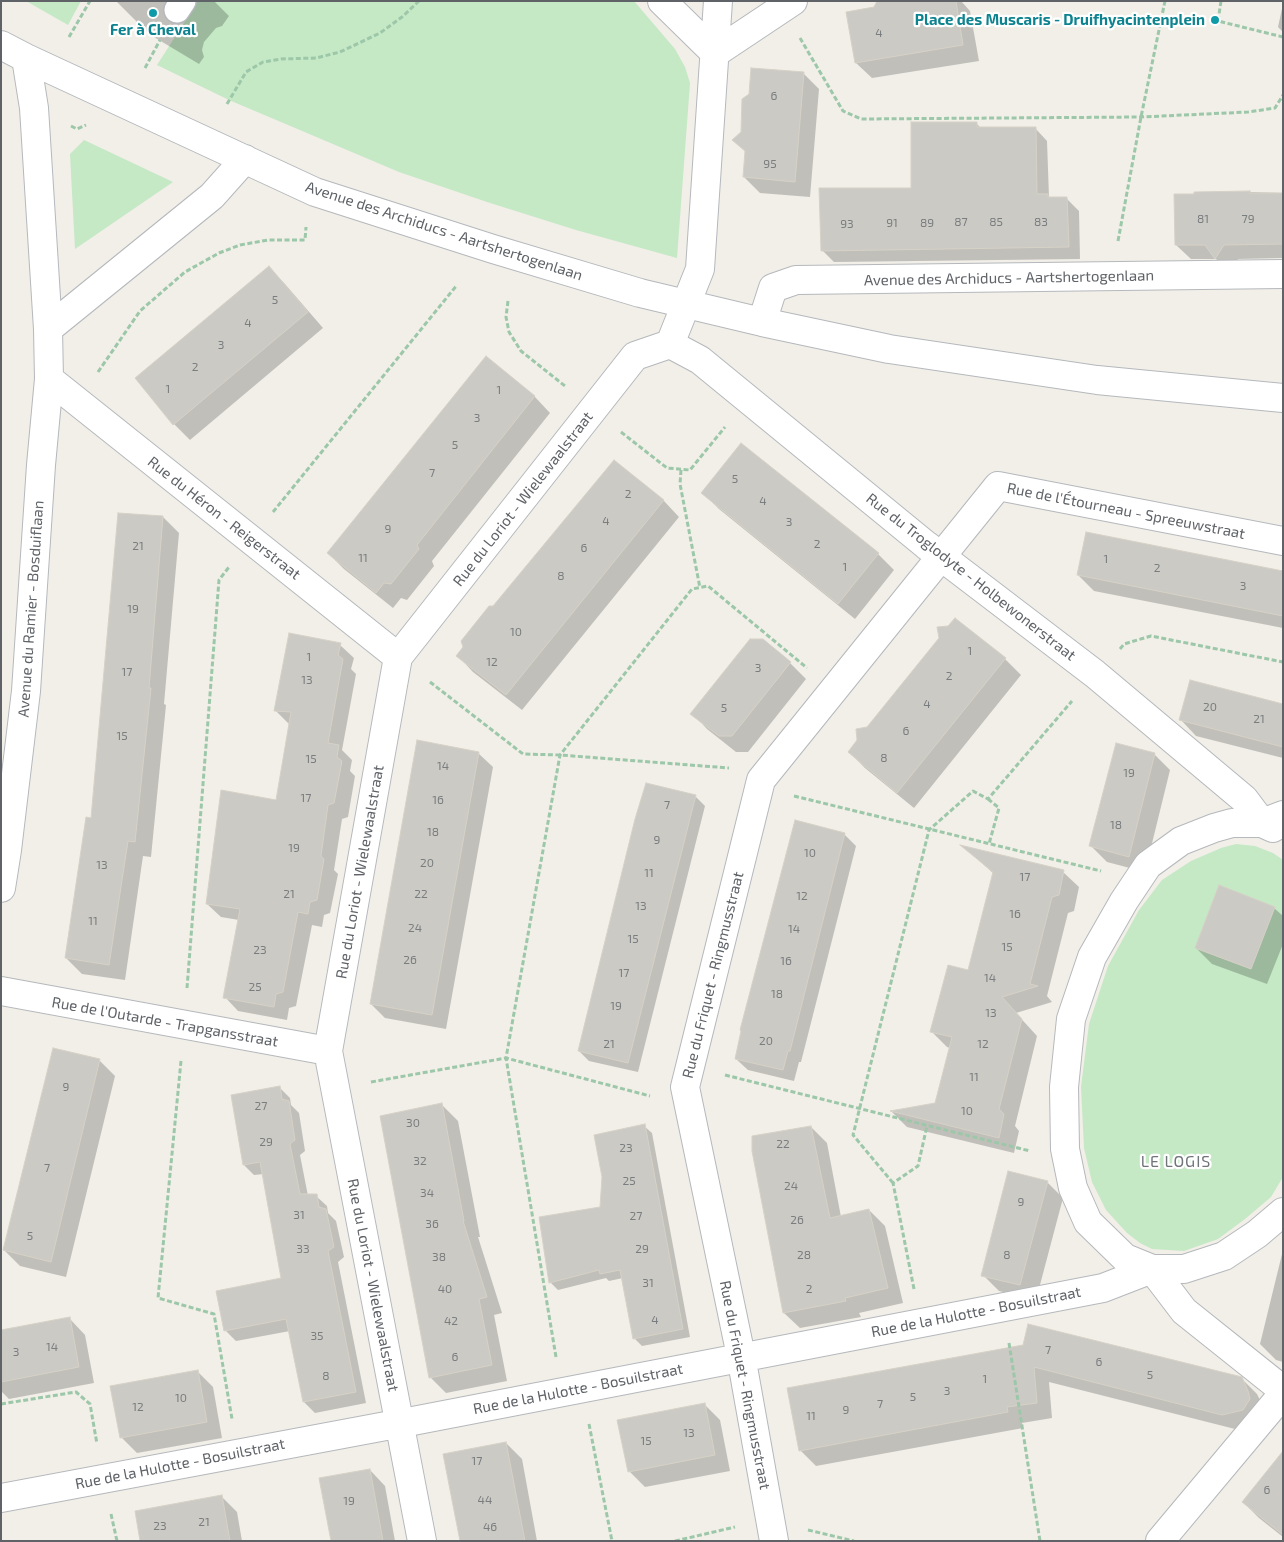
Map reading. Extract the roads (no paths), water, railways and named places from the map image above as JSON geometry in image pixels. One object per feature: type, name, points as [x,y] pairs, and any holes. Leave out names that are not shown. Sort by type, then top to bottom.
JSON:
[{"type":"street","points":[[662,1],[715,53]]},
{"type":"street","points":[[670,344],[700,269],[718,1]]},
{"type":"street","points":[[715,53],[793,1]]},
{"type":"street","name":"Avenue des Archiducs - Aartshertogenlaan","points":[[1,44],[26,58],[315,192],[493,249],[686,305],[889,349],[1097,380],[1283,398]]},
{"type":"street","name":"Avenue du Ramier - Bosduiflaan","points":[[1,888],[8,850],[26,691],[40,475],[49,379],[48,329],[34,108],[26,58]]},
{"type":"street","points":[[48,329],[212,196],[245,159]]},
{"type":"street","name":"Avenue des Archiducs - Aartshertogenlaan","points":[[762,322],[773,288],[796,280],[1283,274]]},
{"type":"street","name":"Rue du Troglodyte - Holbewonerstraat","points":[[670,344],[700,360],[940,555],[1103,680],[1276,824]]},
{"type":"street","name":"Rue du Loriot - Wielewaalstraat","points":[[422,1541],[328,1051],[398,657],[635,356],[670,344]]},
{"type":"street","name":"Rue du Héron - Reigerstraat","points":[[49,379],[398,657]]},
{"type":"street","name":"Rue de l'Étourneau - Spreeuwstraat","points":[[940,555],[998,486],[1283,542]]},
{"type":"street","name":"Rue du Friquet - Ringmusstraat","points":[[774,1541],[742,1356],[685,1087],[761,780],[940,555]]},
{"type":"street","points":[[1276,824],[1232,823],[1181,841],[1148,865],[1124,901],[1092,958],[1071,1019],[1064,1087],[1065,1149],[1073,1188],[1088,1222],[1125,1258],[1152,1269],[1184,1269],[1224,1256],[1257,1234],[1283,1212]]},
{"type":"street","name":"Rue de l'Outarde - Trapgansstraat","points":[[1,991],[328,1051]]},
{"type":"street","points":[[1152,1269],[1184,1311],[1279,1406],[1160,1541]]},
{"type":"street","name":"Rue de la Hulotte - Bosuilstraat","points":[[1,1498],[399,1424],[742,1356],[1102,1288],[1152,1269]]},
{"type":"place","name":"Fer à Cheval","points":[[153,13]]},
{"type":"place","name":"Place des Muscaris - Druifhyacintenplein","points":[[1215,20]]},
{"type":"district","name":"LE LOGIS","points":[[1176,1162]]}]
